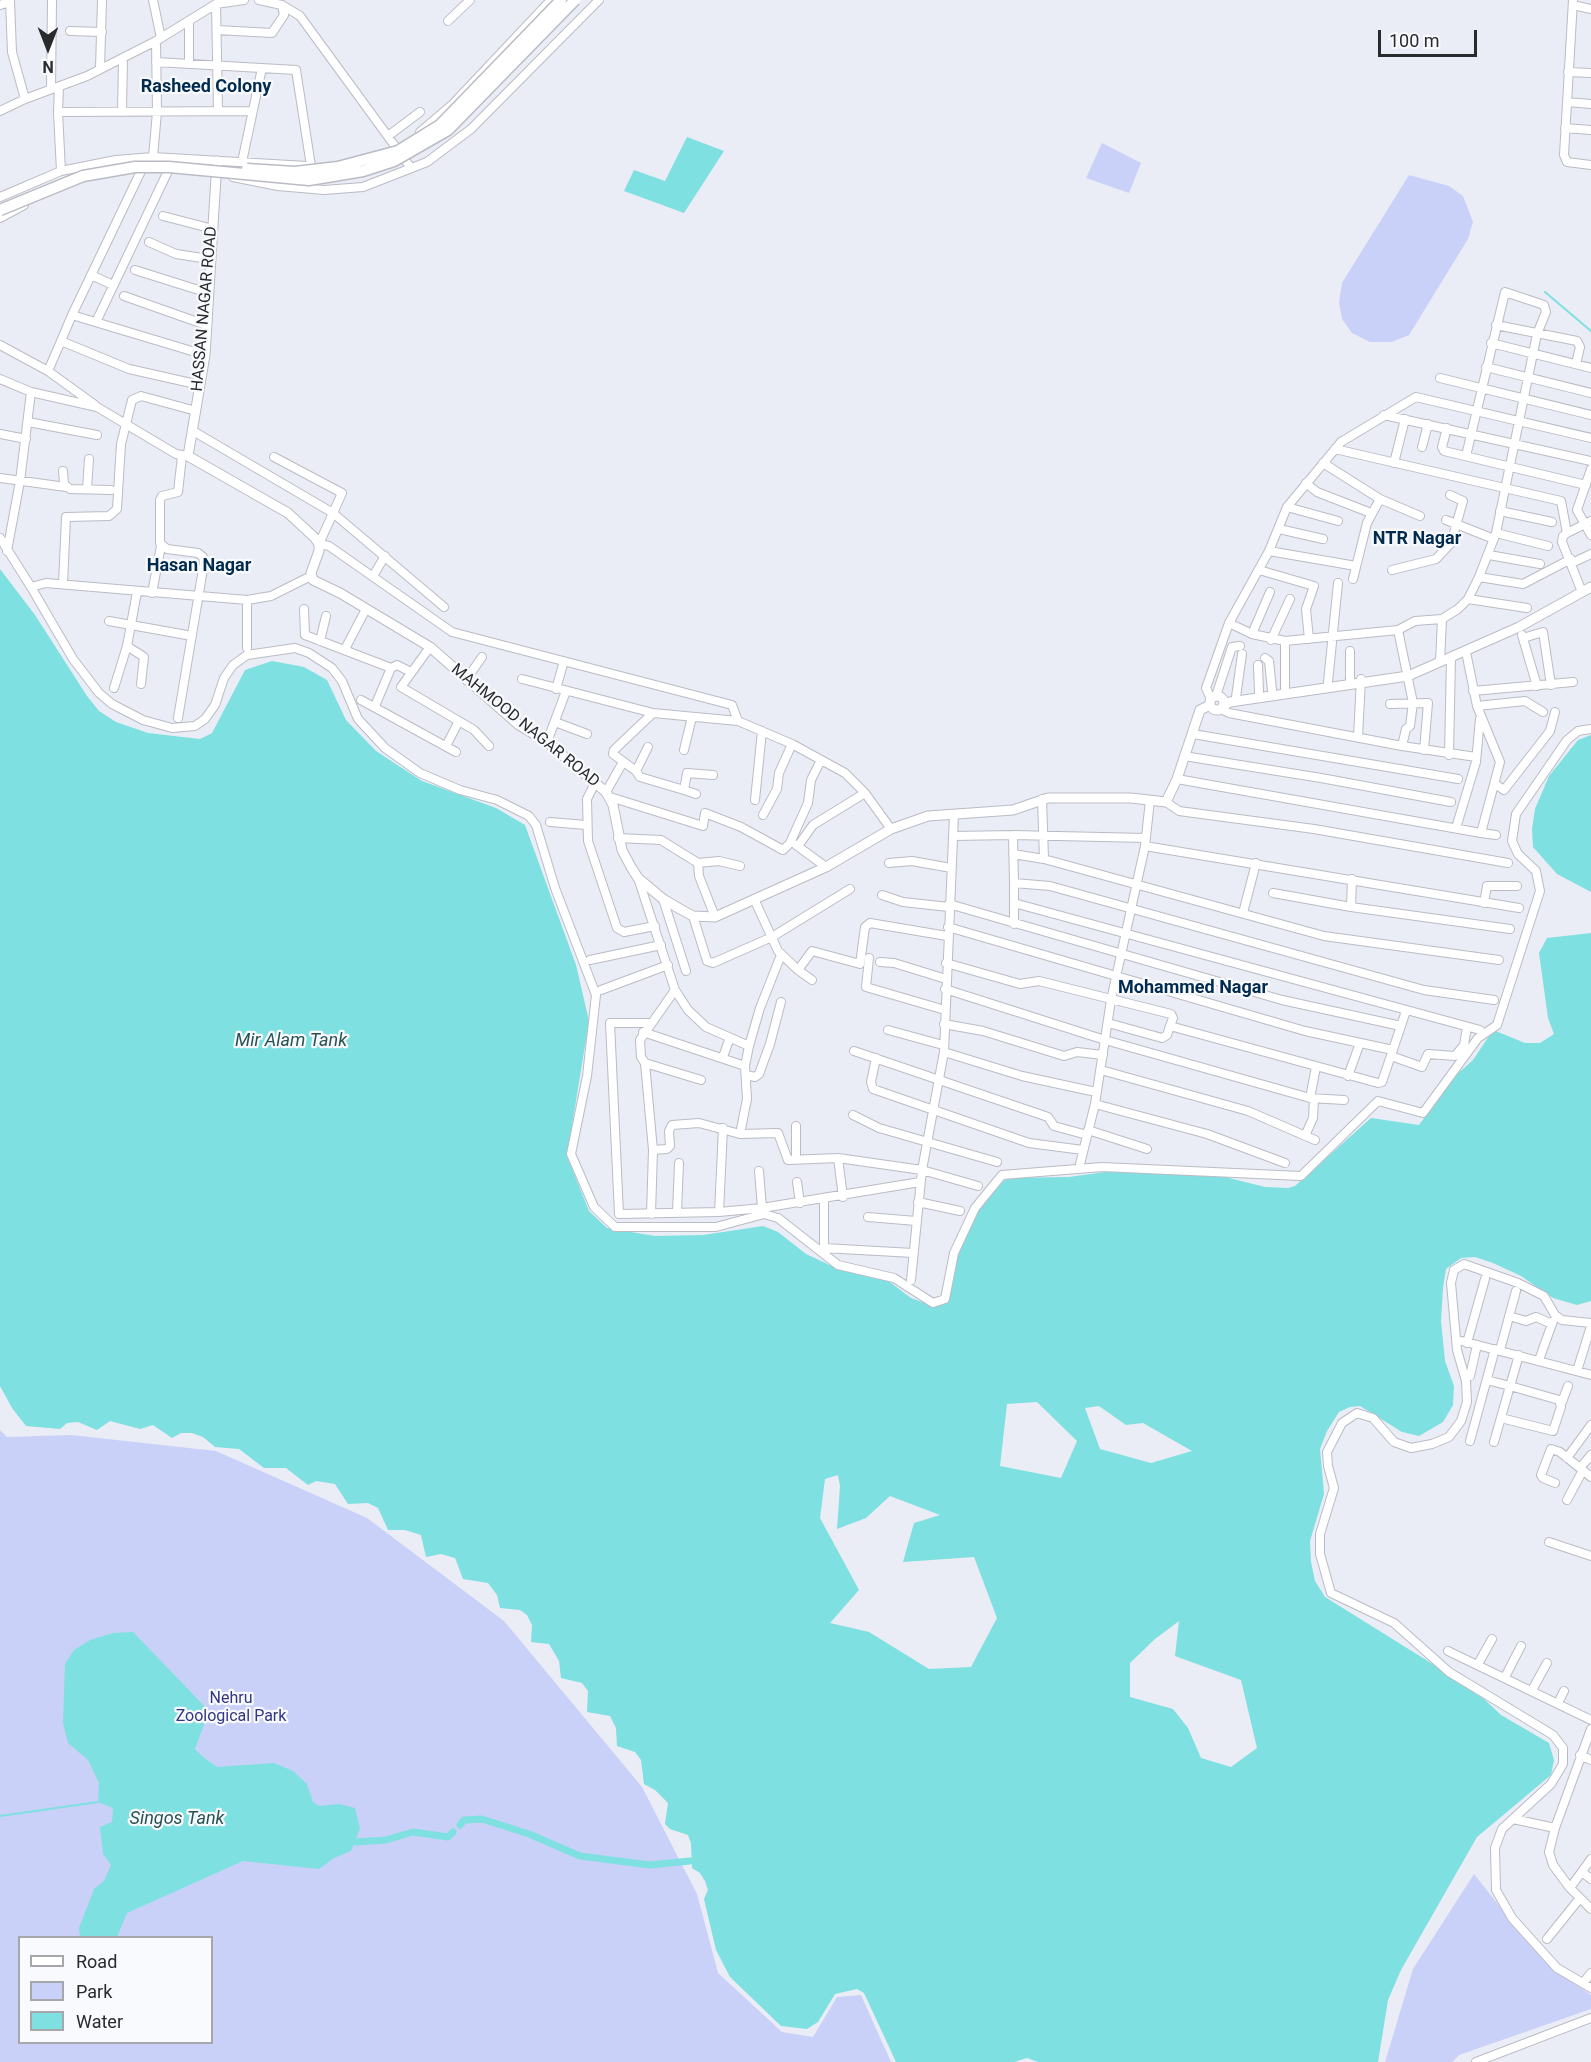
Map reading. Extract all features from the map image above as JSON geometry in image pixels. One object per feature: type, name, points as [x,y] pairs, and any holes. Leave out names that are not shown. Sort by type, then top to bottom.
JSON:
[{"type":"highway","points":[[0,203],[71,173],[135,161],[296,172],[338,167],[398,152],[440,125],[561,0]]},
{"type":"highway","points":[[0,210],[83,176],[135,167],[169,167],[309,180],[363,171],[394,161],[448,130],[575,0]]},
{"type":"main road","name":"HASSAN NAGAR ROAD","points":[[185,456],[193,431],[205,355],[217,161]]},
{"type":"main road","points":[[185,456],[288,513],[319,544],[310,576]]},
{"type":"main road","name":"MAHMOOD NAGAR ROAD","points":[[310,576],[318,584],[430,647],[519,724],[547,742],[608,794],[622,850],[638,878],[663,899],[693,916],[715,917],[754,901],[826,867],[891,829],[928,816],[1013,810],[1042,799]]},
{"type":"main road","points":[[1042,799],[1166,802],[1177,779],[1200,710],[1217,702],[1272,690],[1285,691],[1408,673],[1466,652],[1519,627],[1587,590]]},
{"type":"main road","points":[[1217,702],[1230,702],[1328,682],[1361,681]]},
{"type":"street","points":[[52,0],[61,171]]},
{"type":"street","points":[[100,69],[102,0]]},
{"type":"street","points":[[153,0],[158,40],[157,112],[153,157]]},
{"type":"street","points":[[0,111],[123,58],[189,22],[216,4],[243,0]]},
{"type":"street","points":[[259,0],[282,5],[300,16],[411,168]]},
{"type":"street","points":[[448,21],[470,0]]},
{"type":"street","points":[[0,197],[61,171],[91,163],[153,157],[311,166],[361,159],[397,147],[423,130],[453,104],[551,0]]},
{"type":"street","points":[[0,218],[75,184],[141,171],[216,174],[278,186],[324,190],[363,187],[427,162],[471,129],[599,0]]},
{"type":"street","points":[[0,5],[10,1],[12,52],[25,99]]},
{"type":"street","points":[[1591,9],[1573,2],[1565,128],[1565,160],[1575,165],[1591,165]]},
{"type":"street","points":[[216,4],[219,66],[218,111]]},
{"type":"street","points":[[217,30],[272,33],[284,15],[282,5]]},
{"type":"street","points":[[189,22],[189,63]]},
{"type":"street","points":[[70,31],[102,32]]},
{"type":"street","points":[[122,112],[123,58]]},
{"type":"street","points":[[156,62],[296,70],[311,166]]},
{"type":"street","points":[[242,162],[262,68]]},
{"type":"street","points":[[1568,72],[1591,73]]},
{"type":"street","points":[[1567,102],[1591,104]]},
{"type":"street","points":[[58,112],[252,111]]},
{"type":"street","points":[[388,136],[420,112]]},
{"type":"street","points":[[1565,128],[1591,130]]},
{"type":"street","points":[[48,372],[72,315],[141,171]]},
{"type":"street","points":[[96,322],[168,171]]},
{"type":"street","points":[[163,216],[213,229]]},
{"type":"street","points":[[149,242],[176,254],[210,259]]},
{"type":"street","points":[[135,270],[208,293]]},
{"type":"street","points":[[91,275],[113,285]]},
{"type":"street","points":[[1229,624],[1271,640],[1285,641],[1398,630],[1415,621],[1442,619],[1458,609],[1468,599],[1489,555],[1495,536],[1538,334],[1546,312],[1544,305],[1505,292],[1466,456]]},
{"type":"street","points":[[124,296],[206,325]]},
{"type":"street","points":[[72,315],[205,355]]},
{"type":"street","points":[[1496,325],[1577,341],[1580,347],[1576,364]]},
{"type":"street","points":[[61,341],[129,369],[200,385]]},
{"type":"street","points":[[1491,344],[1591,368]]},
{"type":"street","points":[[0,345],[48,372],[126,426],[185,456],[178,492],[162,496],[160,500],[161,546],[152,592]]},
{"type":"street","points":[[1486,367],[1591,393]]},
{"type":"street","points":[[1440,378],[1591,415]]},
{"type":"street","points":[[0,379],[31,392],[97,407]]},
{"type":"street","points":[[7,551],[20,481],[31,392]]},
{"type":"street","points":[[63,584],[66,517],[109,516],[117,509],[121,444],[132,400],[136,396],[196,411]]},
{"type":"street","points":[[1476,757],[1449,755],[1228,713],[1206,688],[1229,624],[1269,551],[1287,507],[1335,449],[1384,415],[1416,397],[1591,438]]},
{"type":"street","points":[[1384,415],[1591,461]]},
{"type":"street","points":[[1394,463],[1405,419]]},
{"type":"street","points":[[28,422],[97,435]]},
{"type":"street","points":[[1422,447],[1428,424]]},
{"type":"street","points":[[1447,429],[1442,449],[1586,485]]},
{"type":"street","points":[[193,431],[333,513],[444,607]]},
{"type":"street","points":[[0,434],[26,439]]},
{"type":"street","points":[[1335,449],[1561,501],[1567,533]]},
{"type":"street","points":[[274,457],[342,493],[319,544],[329,546],[452,632],[732,705],[738,721]]},
{"type":"street","points":[[87,489],[88,459]]},
{"type":"street","points":[[1323,463],[1380,499],[1420,516]]},
{"type":"street","points":[[1591,470],[1577,510],[1588,522],[1591,535]]},
{"type":"street","points":[[63,471],[66,487]]},
{"type":"street","points":[[0,478],[66,487],[111,490]]},
{"type":"street","points":[[1306,483],[1317,492],[1371,513]]},
{"type":"street","points":[[1392,570],[1436,559],[1451,543],[1463,501],[1450,495]]},
{"type":"street","points":[[1353,579],[1371,513],[1380,499]]},
{"type":"street","points":[[1287,507],[1338,521]]},
{"type":"street","points":[[1500,512],[1552,522]]},
{"type":"street","points":[[1446,520],[1495,536],[1548,546]]},
{"type":"street","points":[[1587,590],[1562,542],[1563,536],[1588,522]]},
{"type":"street","points":[[1279,529],[1323,539]]},
{"type":"street","points":[[0,538],[32,587],[72,658],[99,693],[143,720],[172,728],[195,726],[205,719],[215,705],[224,678],[233,665],[247,656],[295,648],[309,653],[332,668],[342,681],[358,719],[385,748],[420,773],[460,790],[497,800],[528,816],[536,825],[555,888],[596,995],[587,1076],[571,1154],[594,1207],[615,1227],[716,1227],[764,1214],[778,1218],[838,1265],[894,1278],[933,1303],[945,1299],[954,1253],[975,1208],[1002,1175],[1102,1167],[1301,1176],[1378,1101],[1423,1113],[1478,1038],[1497,1025],[1540,891],[1536,871],[1518,854],[1512,841],[1516,814],[1567,740],[1578,731],[1591,729]]},
{"type":"street","points":[[161,546],[198,553],[203,557],[199,597],[178,718]]},
{"type":"street","points":[[1269,551],[1356,566]]},
{"type":"street","points":[[1479,577],[1523,584],[1591,554]]},
{"type":"street","points":[[1489,555],[1540,564]]},
{"type":"street","points":[[373,576],[385,556]]},
{"type":"street","points":[[1259,570],[1324,588]]},
{"type":"street","points":[[32,587],[46,583],[63,584],[247,600],[271,597],[310,576]]},
{"type":"street","points":[[1328,682],[1338,583]]},
{"type":"street","points":[[1309,639],[1306,609],[1314,586]]},
{"type":"street","points":[[114,688],[127,646],[137,592]]},
{"type":"street","points":[[1252,634],[1270,592]]},
{"type":"street","points":[[1271,640],[1290,599]]},
{"type":"street","points":[[1468,599],[1527,608]]},
{"type":"street","points":[[247,600],[247,648]]},
{"type":"street","points":[[304,609],[303,632],[320,641],[391,668]]},
{"type":"street","points":[[345,649],[366,609]]},
{"type":"street","points":[[320,641],[326,616]]},
{"type":"street","points":[[1440,662],[1442,619]]},
{"type":"street","points":[[109,621],[192,636]]},
{"type":"street","points":[[1519,627],[1537,686]]},
{"type":"street","points":[[1398,630],[1413,703],[1410,726],[1406,729],[1402,746]]},
{"type":"street","points":[[1523,638],[1543,632],[1551,685]]},
{"type":"street","points":[[1285,641],[1285,691]]},
{"type":"street","points":[[127,646],[143,656],[141,684]]},
{"type":"street","points":[[430,647],[402,684],[403,690],[474,730],[489,746]]},
{"type":"street","points":[[1217,702],[1232,647],[1241,650],[1236,697]]},
{"type":"street","points":[[1350,651],[1350,680]]},
{"type":"street","points":[[1466,652],[1477,706],[1500,762],[1481,833]]},
{"type":"street","points":[[466,680],[482,657]]},
{"type":"street","points":[[1449,755],[1451,657]]},
{"type":"street","points":[[1265,658],[1269,661],[1272,690]]},
{"type":"street","points":[[556,689],[564,661]]},
{"type":"street","points":[[375,706],[391,668],[397,665],[411,672]]},
{"type":"street","points":[[1258,665],[1259,693]]},
{"type":"street","points":[[522,679],[653,713],[738,721],[792,744],[845,773],[865,793],[891,829]]},
{"type":"street","points":[[1358,738],[1361,681]]},
{"type":"street","points":[[1473,691],[1573,682]]},
{"type":"street","points":[[547,742],[566,691]]},
{"type":"street","points":[[361,700],[456,752]]},
{"type":"street","points":[[1477,706],[1525,701],[1543,712]]},
{"type":"street","points":[[1390,704],[1428,704],[1424,750]]},
{"type":"street","points":[[1495,784],[1504,790],[1550,731],[1555,712]]},
{"type":"street","points":[[653,713],[614,750],[613,754],[636,771],[640,777],[696,794]]},
{"type":"street","points":[[684,750],[692,717]]},
{"type":"street","points":[[1456,828],[1476,757],[1481,717]]},
{"type":"street","points":[[446,746],[459,721]]},
{"type":"street","points":[[555,722],[587,734]]},
{"type":"street","points":[[755,800],[762,731]]},
{"type":"street","points":[[1193,734],[1458,779]]},
{"type":"street","points":[[763,815],[777,789],[779,773],[792,744]]},
{"type":"street","points":[[636,771],[648,747]]},
{"type":"street","points":[[1184,756],[1451,802]]},
{"type":"street","points":[[794,844],[808,803],[811,780],[821,760]]},
{"type":"street","points":[[623,762],[608,794],[703,826],[705,813],[741,827],[780,849],[786,849],[794,844],[813,825],[865,793]]},
{"type":"street","points":[[684,790],[687,773],[713,775]]},
{"type":"street","points":[[1177,779],[1496,835]]},
{"type":"street","points":[[595,783],[587,799],[588,841],[617,928],[624,932],[655,926]]},
{"type":"street","points":[[1042,799],[1044,860]]},
{"type":"street","points":[[1080,1164],[1095,1104],[1111,1000],[1118,979],[1135,883],[1145,842],[1150,800]]},
{"type":"street","points":[[1166,802],[1179,811],[1314,829],[1508,863]]},
{"type":"street","points":[[911,1280],[920,1182],[944,1049],[954,815]]},
{"type":"street","points":[[550,822],[586,825]]},
{"type":"street","points":[[1013,835],[1014,924]]},
{"type":"street","points":[[953,836],[1044,835],[1145,842],[1519,908]]},
{"type":"street","points":[[618,837],[661,840],[698,863],[718,861],[740,866]]},
{"type":"street","points":[[794,844],[826,867]]},
{"type":"street","points":[[1013,854],[1135,883],[1324,936],[1499,960]]},
{"type":"street","points":[[889,863],[912,861],[951,868]]},
{"type":"street","points":[[698,863],[699,876],[715,917]]},
{"type":"street","points":[[1243,913],[1256,863]]},
{"type":"street","points":[[638,878],[675,990],[688,1010],[706,1027],[729,1040],[749,1046]]},
{"type":"street","points":[[1351,908],[1352,879]]},
{"type":"street","points":[[1014,883],[1050,886],[1424,990],[1494,1000]]},
{"type":"street","points":[[1484,903],[1487,885],[1517,886]]},
{"type":"street","points":[[693,916],[710,963],[772,937],[850,889]]},
{"type":"street","points":[[1273,893],[1351,908],[1510,929]]},
{"type":"street","points":[[882,896],[909,903],[949,906],[1282,1000],[1401,1026]]},
{"type":"street","points":[[663,899],[686,971]]},
{"type":"street","points":[[754,901],[781,955],[812,980]]},
{"type":"street","points":[[1014,903],[1480,1030]]},
{"type":"street","points":[[798,970],[812,951],[860,964],[865,927],[870,923],[948,932],[1305,1031],[1360,1043],[1392,1053],[1422,1067],[1428,1054],[1455,1056],[1464,1044],[1467,1027]]},
{"type":"street","points":[[590,960],[662,945]]},
{"type":"street","points":[[741,1134],[747,1099],[745,1066],[749,1046],[760,1008],[781,955]]},
{"type":"street","points":[[869,958],[866,987],[945,1010]]},
{"type":"street","points":[[880,962],[894,963],[946,978]]},
{"type":"street","points":[[946,963],[1020,984],[1040,981],[1171,1014],[1173,1018],[1167,1035],[1162,1038],[1108,1023]]},
{"type":"street","points":[[601,990],[668,965]]},
{"type":"street","points":[[651,1214],[653,1150],[645,1063],[640,1050],[643,1032],[675,990]]},
{"type":"street","points":[[945,990],[1105,1040],[1312,1098],[1344,1100]]},
{"type":"street","points":[[746,1076],[755,1077],[759,1074],[781,1002]]},
{"type":"street","points":[[1170,1026],[1380,1083],[1406,1011]]},
{"type":"street","points":[[650,1023],[610,1023],[619,1214],[720,1212],[762,1208],[843,1197],[920,1182]]},
{"type":"street","points":[[944,1024],[983,1031],[1064,1056],[1077,1052],[1103,1055]]},
{"type":"street","points":[[888,1030],[1022,1076],[1096,1092]]},
{"type":"street","points":[[643,1032],[745,1066]]},
{"type":"street","points":[[723,1057],[729,1040]]},
{"type":"street","points":[[1348,1076],[1360,1043]]},
{"type":"street","points":[[854,1051],[1048,1117],[1054,1126],[1147,1149]]},
{"type":"street","points":[[876,1058],[871,1082],[873,1089],[932,1107],[1029,1143],[1083,1150]]},
{"type":"street","points":[[645,1063],[701,1080]]},
{"type":"street","points":[[1305,1136],[1313,1118],[1312,1098],[1316,1067]]},
{"type":"street","points":[[1101,1070],[1248,1111],[1315,1140]]},
{"type":"street","points":[[1095,1104],[1207,1134],[1285,1163]]},
{"type":"street","points":[[853,1115],[879,1128],[997,1162]]},
{"type":"street","points":[[653,1150],[667,1149],[670,1146],[669,1131],[672,1125],[699,1123],[741,1134],[778,1133],[788,1160],[838,1158],[922,1170],[978,1186]]},
{"type":"street","points":[[796,1126],[796,1159]]},
{"type":"street","points":[[720,1212],[723,1128]]},
{"type":"street","points":[[838,1158],[843,1197]]},
{"type":"street","points":[[677,1212],[679,1163]]},
{"type":"street","points":[[759,1171],[762,1208]]},
{"type":"street","points":[[797,1182],[801,1203]]},
{"type":"street","points":[[824,1200],[824,1248],[913,1253]]},
{"type":"street","points":[[918,1202],[960,1211]]},
{"type":"street","points":[[868,1217],[916,1221]]},
{"type":"street","points":[[1577,1371],[1591,1324],[1562,1320],[1555,1315],[1544,1296],[1518,1283],[1464,1264],[1454,1270],[1451,1283],[1457,1350],[1466,1381],[1467,1402],[1461,1421],[1449,1437],[1432,1444],[1411,1448],[1394,1442],[1373,1418],[1357,1413],[1342,1423],[1327,1452],[1334,1488],[1320,1534],[1320,1554],[1331,1593],[1394,1623],[1449,1672],[1553,1735],[1563,1748],[1563,1764],[1551,1784],[1502,1829],[1496,1848],[1496,1890],[1512,1918],[1557,1968],[1591,1988]]},
{"type":"street","points":[[1485,1279],[1465,1342],[1591,1375]]},
{"type":"street","points":[[1470,1441],[1516,1291]]},
{"type":"street","points":[[1509,1316],[1526,1321],[1536,1317],[1552,1323],[1539,1360]]},
{"type":"street","points":[[1470,1376],[1478,1345]]},
{"type":"street","points":[[1494,1442],[1519,1355]]},
{"type":"street","points":[[1487,1380],[1562,1402]]},
{"type":"street","points":[[1501,1418],[1552,1431],[1568,1386]]},
{"type":"street","points":[[1567,1458],[1591,1425]]},
{"type":"street","points":[[1555,1483],[1542,1476],[1549,1451],[1553,1449],[1591,1477]]},
{"type":"street","points":[[1567,1500],[1581,1469],[1591,1455]]},
{"type":"street","points":[[1549,1542],[1591,1556]]},
{"type":"street","points":[[1478,1664],[1492,1639]]},
{"type":"street","points":[[1506,1677],[1521,1646]]},
{"type":"street","points":[[1448,1651],[1591,1720]]},
{"type":"street","points":[[1532,1690],[1547,1663]]},
{"type":"street","points":[[1558,1703],[1564,1691]]},
{"type":"street","points":[[1591,1729],[1555,1828],[1549,1852],[1553,1865],[1570,1888],[1591,1909]]},
{"type":"street","points":[[1580,1755],[1591,1760]]},
{"type":"street","points":[[1513,1819],[1555,1828]]},
{"type":"street","points":[[1570,1888],[1591,1859]]},
{"type":"street","points":[[1582,1872],[1591,1879]]},
{"type":"street","points":[[1547,1939],[1580,1898]]},
{"type":"street","points":[[1583,1983],[1591,1973]]},
{"type":"street","points":[[1476,2062],[1591,2018]]},
{"type":"green space","points":[[1102,143],[1141,163],[1129,193],[1086,178]]},
{"type":"green space","points":[[1409,175],[1449,186],[1463,196],[1473,222],[1468,239],[1409,335],[1392,342],[1370,342],[1352,333],[1342,319],[1339,302],[1342,283]]},
{"type":"green space","name":"Nehru Zoological Park","points":[[0,1430],[7,1437],[71,1435],[216,1451],[367,1518],[504,1621],[642,1787],[697,1894],[718,1973],[782,2032],[813,2037],[837,1997],[861,1995],[891,2062],[0,2062]]},
{"type":"green space","points":[[1474,1874],[1523,1936],[1553,1969],[1591,1995],[1591,2009],[1459,2055],[1452,2062],[1385,2062],[1413,1969]]},
{"type":"water","points":[[687,137],[724,151],[684,213],[624,191],[634,170],[665,181]]},
{"type":"water","name":"Mir Alam Tank","points":[[0,569],[35,615],[87,696],[99,711],[116,722],[148,733],[200,739],[212,733],[245,670],[272,661],[304,667],[327,680],[346,720],[376,751],[422,781],[496,808],[525,825],[576,965],[589,1021],[567,1156],[589,1211],[607,1228],[655,1236],[703,1235],[763,1226],[778,1232],[806,1254],[836,1268],[887,1280],[911,1298],[933,1306],[947,1302],[956,1257],[968,1222],[997,1186],[1008,1178],[1069,1177],[1119,1170],[1213,1174],[1265,1187],[1288,1188],[1295,1186],[1371,1118],[1419,1125],[1455,1076],[1473,1060],[1493,1030],[1525,1043],[1540,1043],[1554,1034],[1548,1018],[1539,953],[1547,938],[1591,933],[1591,1301],[1577,1305],[1553,1298],[1521,1276],[1493,1263],[1475,1257],[1461,1258],[1446,1269],[1443,1288],[1441,1321],[1445,1361],[1454,1386],[1453,1405],[1443,1422],[1419,1436],[1402,1432],[1360,1406],[1350,1407],[1339,1412],[1327,1431],[1320,1449],[1324,1494],[1310,1541],[1315,1581],[1325,1597],[1431,1663],[1484,1699],[1501,1715],[1549,1743],[1554,1760],[1551,1775],[1477,1837],[1401,1970],[1388,2000],[1378,2062],[1038,2062],[1027,2058],[1014,2062],[896,2062],[864,1993],[857,1989],[835,1994],[818,2022],[807,2029],[781,2026],[730,1977],[716,1950],[704,1899],[708,1890],[700,1873],[692,1868],[691,1843],[688,1835],[670,1829],[665,1824],[668,1803],[655,1790],[644,1784],[641,1760],[635,1752],[617,1746],[616,1728],[610,1716],[587,1712],[588,1691],[582,1683],[561,1678],[559,1661],[549,1644],[531,1642],[532,1625],[527,1615],[520,1610],[500,1608],[497,1595],[488,1583],[463,1579],[455,1558],[441,1554],[426,1557],[421,1535],[405,1530],[388,1530],[378,1508],[368,1503],[348,1504],[335,1484],[316,1481],[308,1485],[286,1468],[264,1468],[239,1449],[215,1447],[203,1437],[192,1433],[181,1433],[172,1438],[153,1425],[140,1429],[110,1421],[97,1430],[78,1422],[67,1423],[60,1429],[26,1426],[12,1408],[0,1386]],"holes":[[[1037,1402],[1077,1441],[1061,1478],[1000,1466],[1007,1404]],[[1099,1406],[1126,1425],[1143,1423],[1192,1451],[1151,1463],[1100,1449],[1085,1408]],[[838,1475],[840,1486],[837,1529],[866,1518],[890,1496],[940,1515],[914,1523],[903,1562],[974,1557],[997,1618],[971,1667],[929,1669],[869,1632],[830,1623],[859,1590],[820,1518],[825,1479]],[[1179,1621],[1175,1656],[1241,1680],[1257,1748],[1231,1767],[1201,1758],[1188,1728],[1173,1709],[1130,1697],[1130,1663],[1155,1639]]]},
{"type":"water","points":[[1591,735],[1591,892],[1557,874],[1533,847],[1532,829],[1535,809],[1549,776],[1578,740]]},
{"type":"water","name":"Singos Tank","points":[[133,1632],[209,1711],[195,1749],[217,1767],[274,1763],[293,1771],[307,1784],[313,1802],[319,1806],[339,1804],[355,1808],[360,1829],[351,1851],[334,1858],[319,1869],[243,1861],[127,1913],[117,1936],[80,1936],[79,1928],[94,1889],[104,1881],[111,1865],[103,1854],[100,1827],[112,1822],[113,1808],[98,1802],[99,1783],[88,1760],[68,1743],[63,1723],[65,1664],[74,1650],[90,1640],[113,1633]]},
{"type":"waterway","points":[[1545,292],[1591,331]]},
{"type":"waterway","points":[[0,1816],[98,1802]]},
{"type":"waterway","points":[[460,1825],[464,1820],[482,1819],[529,1834],[580,1856],[650,1865],[690,1861]]},
{"type":"waterway","points":[[355,1842],[386,1840],[413,1832],[448,1837],[453,1832]]},
{"type":"district","name":"Rasheed Colony","points":[[206,87]]},
{"type":"district","name":"NTR Nagar","points":[[1417,539]]},
{"type":"district","name":"Hasan Nagar","points":[[199,566]]},
{"type":"district","name":"Mohammed Nagar","points":[[1193,988]]}]
